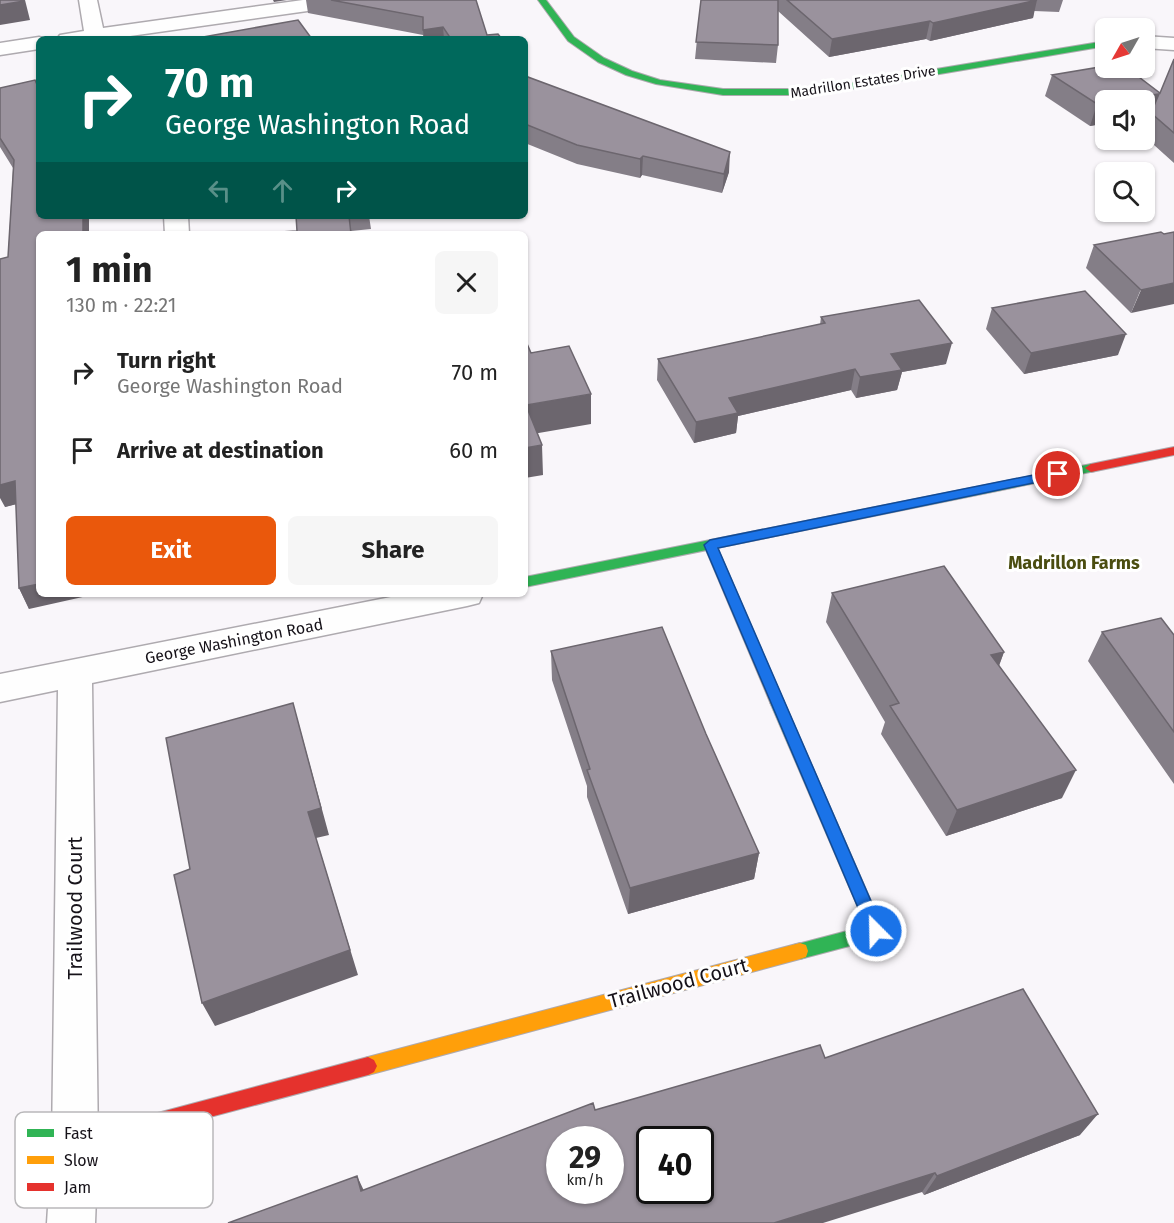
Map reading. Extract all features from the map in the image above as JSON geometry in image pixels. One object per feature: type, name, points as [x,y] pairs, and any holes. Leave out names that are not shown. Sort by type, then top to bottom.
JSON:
[{"type":"street","points":[[88,0],[95,36]]},
{"type":"street","points":[[102,36],[343,0]]},
{"type":"street","name":"Madrillon Estates Drive","points":[[542,0],[576,43],[615,67],[648,79],[690,88],[731,93],[814,92],[1095,46]]},
{"type":"street","points":[[0,48],[36,43]]},
{"type":"street","points":[[1155,43],[1174,44]]},
{"type":"street","points":[[528,581],[1174,451]]},
{"type":"street","name":"Trailwood Court","points":[[195,1112],[876,931],[710,545]]},
{"type":"street","name":"George Washington Road","points":[[0,688],[452,597]]},
{"type":"street","name":"Trailwood Court","points":[[75,673],[75,1112]]},
{"type":"street","name":"Trailwood Court","points":[[71,1223],[72,1208]]},
{"type":"building","points":[[0,0],[24,0],[24,1],[0,5]]},
{"type":"building","points":[[331,0],[476,0],[487,35],[498,34],[500,36],[449,36],[443,27],[423,30],[423,17]]},
{"type":"building","points":[[701,0],[778,0],[778,45],[696,42]]},
{"type":"building","points":[[787,0],[1037,0],[933,23],[930,21],[832,39]]},
{"type":"building","points":[[298,20],[310,36],[209,36]]},
{"type":"building","points":[[1174,59],[1174,133],[1155,116],[1155,104],[1159,94],[1155,95],[1155,90],[1095,90],[1095,103],[1052,75],[1095,68],[1095,78],[1140,78],[1160,93]]},
{"type":"building","points":[[528,77],[730,152],[724,174],[643,156],[640,159],[577,145],[528,125]]},
{"type":"building","points":[[35,80],[36,82],[36,219],[83,219],[83,231],[36,231],[36,585],[19,588],[15,481],[0,485],[0,259],[8,257],[14,160],[0,138],[0,88]]},
{"type":"building","points":[[296,219],[349,219],[351,231],[297,231]]},
{"type":"building","points":[[1161,232],[1164,234],[1174,232],[1174,283],[1141,290],[1094,245]]},
{"type":"building","points":[[1085,291],[1126,334],[1031,353],[992,308]]},
{"type":"building","points":[[919,300],[952,343],[891,354],[902,370],[860,377],[855,369],[729,398],[738,413],[696,422],[658,359],[825,323],[821,317]]},
{"type":"building","points":[[528,346],[531,353],[569,346],[591,394],[528,405]]},
{"type":"building","points":[[528,410],[542,445],[528,447]]},
{"type":"building","points":[[944,566],[1004,652],[991,655],[1076,770],[957,810],[890,706],[899,703],[832,593]]},
{"type":"building","points":[[1161,618],[1174,635],[1174,732],[1102,632]]},
{"type":"building","points":[[662,627],[759,853],[630,888],[587,770],[590,769],[551,651]]},
{"type":"building","points":[[293,703],[321,808],[308,812],[350,950],[202,1003],[174,875],[190,869],[166,738]]},
{"type":"building","points":[[1023,989],[1098,1114],[937,1176],[935,1173],[774,1223],[228,1223],[357,1176],[361,1191],[593,1103],[595,1110],[820,1045],[825,1058]]},
{"type":"traffic: fast","points":[[542,0],[571,39],[601,60],[629,73],[659,82],[723,92],[815,92],[1095,45]]},
{"type":"traffic: fast","points":[[528,581],[1091,468]]},
{"type":"traffic: fast","points":[[777,702],[876,931],[800,951]]},
{"type":"traffic: slow","points":[[710,545],[777,702]]},
{"type":"traffic: slow","points":[[368,1066],[800,951]]},
{"type":"traffic: jam","points":[[1091,468],[1174,451]]},
{"type":"traffic: jam","points":[[195,1112],[368,1066]]},
{"type":"district","name":"Madrillon Farms","points":[[1074,563]]},
{"type":"route","points":[[876,931],[710,545],[1058,474]]}]
